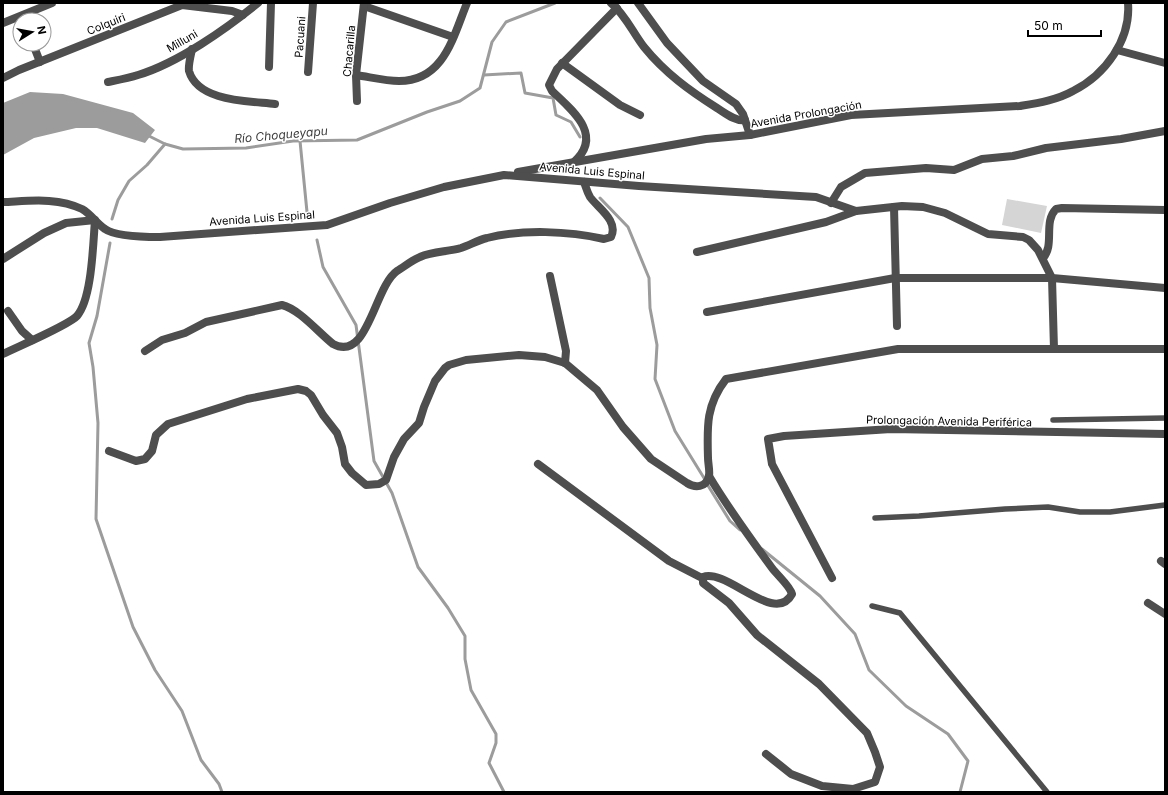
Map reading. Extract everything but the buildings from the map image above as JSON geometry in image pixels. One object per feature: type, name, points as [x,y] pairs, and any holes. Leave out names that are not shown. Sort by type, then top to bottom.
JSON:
[{"type":"street","points":[[35,12],[52,3]]},
{"type":"street","name":"Milluni","points":[[108,82],[140,75],[192,49],[243,15],[258,3]]},
{"type":"street","points":[[269,67],[271,3]]},
{"type":"street","name":"Pacuani","points":[[308,72],[313,3]]},
{"type":"street","points":[[356,75],[398,81],[420,78],[437,67],[445,55],[467,3]]},
{"type":"street","points":[[638,3],[667,43],[703,81],[736,104],[745,120],[750,135]]},
{"type":"street","name":"Avenida Prolongación","points":[[504,175],[706,140],[750,135],[851,115],[1020,106],[1046,101],[1074,91],[1103,70],[1117,50],[1125,32],[1129,11],[1128,3]]},
{"type":"street","points":[[364,4],[453,37]]},
{"type":"street","name":"Chacarilla","points":[[357,101],[356,75],[364,4]]},
{"type":"street","name":"Colquiri","points":[[3,78],[19,70],[182,5],[232,11],[243,15]]},
{"type":"street","points":[[574,162],[581,156],[586,145],[582,121],[552,91],[549,85],[552,77],[562,64],[614,6],[644,47],[679,83],[729,116],[738,120],[745,120]]},
{"type":"street","points":[[192,49],[189,70],[196,82],[204,90],[214,95],[275,104]]},
{"type":"street","points":[[1117,50],[1165,63]]},
{"type":"street","points":[[36,52],[40,62]]},
{"type":"street","points":[[562,64],[620,105],[640,115]]},
{"type":"street","points":[[831,203],[841,187],[865,173],[926,168],[954,170],[982,158],[1013,156],[1046,148],[1121,139],[1165,131]]},
{"type":"street","name":"Avenida Luis Espinal","points":[[3,202],[62,202],[83,210],[107,231],[135,236],[160,237],[327,225],[390,203],[444,187],[504,175],[584,182],[816,197],[856,211],[894,207],[923,207],[945,213],[988,234],[1023,237],[1033,243],[1052,278]]},
{"type":"street","points":[[145,351],[162,340],[185,333],[206,322],[282,305],[287,306],[298,314],[332,344],[338,347],[351,346],[362,337],[389,278],[420,257],[461,248],[478,241],[500,235],[553,232],[604,239],[611,237],[613,228],[610,221],[590,197],[584,182]]},
{"type":"street","points":[[894,207],[897,326]]},
{"type":"street","points":[[1042,258],[1048,251],[1051,217],[1056,209],[1165,210]]},
{"type":"street","points":[[697,252],[826,222],[856,211]]},
{"type":"street","points":[[3,259],[20,250],[44,233],[66,223],[95,220],[92,266],[85,299],[79,313],[76,317],[3,354]]},
{"type":"street","points":[[550,276],[566,351],[565,363]]},
{"type":"street","points":[[707,312],[895,278],[1052,278],[1165,288]]},
{"type":"street","points":[[1052,278],[1054,349]]},
{"type":"street","points":[[8,310],[22,331],[32,340]]},
{"type":"street","points":[[702,578],[704,576],[709,576],[726,581],[771,603],[784,602],[792,594],[790,589],[781,580],[741,525],[709,476],[708,417],[710,405],[716,392],[726,379],[898,349],[1165,349]]},
{"type":"street","points":[[109,451],[136,461],[145,459],[152,451],[156,436],[168,424],[247,399],[298,389],[306,391],[310,395],[322,415],[337,433],[347,468],[366,485],[375,484],[386,480],[394,457],[404,439],[419,423],[435,381],[449,365],[466,360],[519,355],[545,357],[565,363],[597,390],[623,427],[651,459],[693,486],[704,484],[709,476]]},
{"type":"street","name":"Prolongación Avenida Periférica","points":[[832,578],[772,464],[768,439],[784,436],[891,429],[1165,434]]},
{"type":"street","points":[[538,464],[669,561],[702,578],[703,583],[729,603],[757,635],[819,684],[838,702],[867,733],[880,767],[875,782],[853,789],[822,786],[791,774],[766,754]]},
{"type":"street","points":[[1148,603],[1165,614]]},
{"type":"lane","points":[[1053,420],[1165,418]]},
{"type":"lane","points":[[874,518],[919,516],[1012,508],[1048,508],[1080,512],[1110,512],[1165,505]]},
{"type":"lane","points":[[872,606],[900,613],[933,651],[1046,792]]},
{"type":"shaded area","points":[[30,92],[63,94],[133,113],[155,130],[145,143],[97,128],[76,128],[34,138],[3,155],[3,103]]},
{"type":"shaded area","points":[[1007,199],[1047,206],[1041,233],[1002,225]]},
{"type":"waterway","name":"Río Choqueyapu","points":[[147,135],[165,144],[183,149],[246,148],[293,141],[357,140],[427,112],[460,101],[480,88],[492,42],[506,22],[555,3]]},
{"type":"waterway","points":[[484,75],[521,73],[525,93],[553,98],[556,115],[571,122],[580,137]]},
{"type":"waterway","points":[[300,141],[307,212]]},
{"type":"waterway","points":[[112,219],[118,200],[129,181],[147,165],[165,144]]},
{"type":"waterway","points":[[600,198],[628,227],[649,278],[650,308],[657,345],[655,379],[675,431],[704,478]]},
{"type":"waterway","points":[[317,240],[323,267],[356,325],[374,461],[392,493],[418,567],[448,608],[465,636],[465,659],[471,690],[496,734],[496,743],[489,763],[504,792]]},
{"type":"waterway","points":[[110,243],[97,316],[89,343],[93,367],[98,423],[96,519],[133,627],[155,670],[182,711],[201,760],[219,784],[222,792]]},
{"type":"waterway","points":[[707,484],[730,521],[740,530]]},
{"type":"waterway","points":[[762,549],[820,596],[855,634],[869,670],[906,706],[948,734],[968,761],[960,792]]}]
